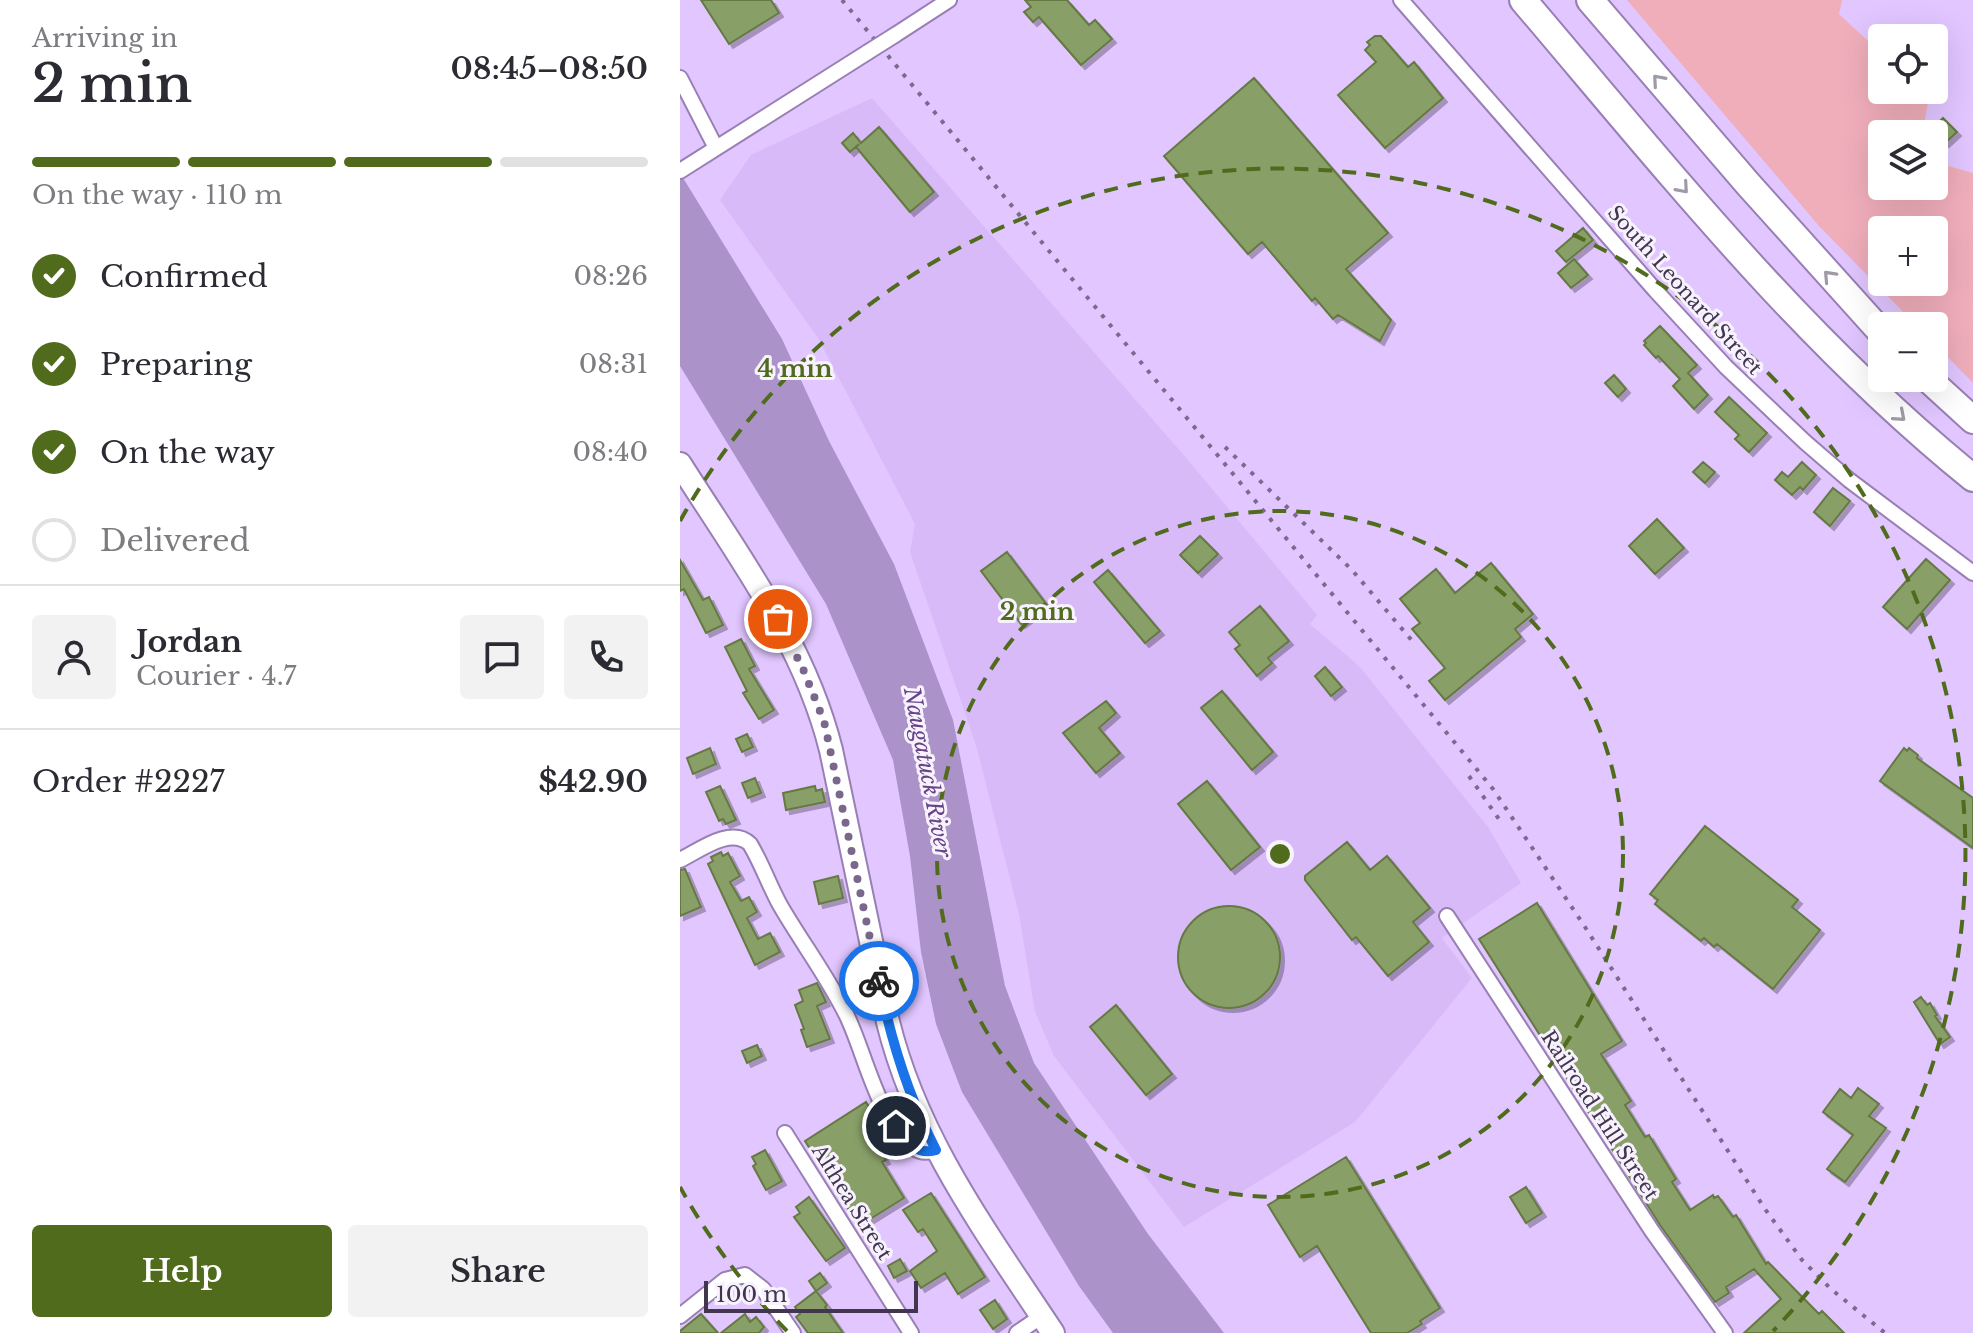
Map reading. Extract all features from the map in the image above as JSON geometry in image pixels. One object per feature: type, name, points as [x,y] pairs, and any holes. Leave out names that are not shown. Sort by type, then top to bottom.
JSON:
[{"type":"highway","points":[[1523,0],[1788,306],[1888,405],[1973,478]]},
{"type":"highway","points":[[1590,0],[1757,195],[1868,318]]},
{"type":"highway","points":[[1942,392],[1973,420]]},
{"type":"main road","points":[[680,464],[764,593],[792,645],[819,706],[896,1056],[912,1101],[936,1150],[1047,1324]]},
{"type":"street","points":[[685,168],[949,0]]},
{"type":"street","name":"South Leonard Street","points":[[1401,0],[1726,367],[1849,480],[1973,573]]},
{"type":"street","points":[[680,78],[716,148]]},
{"type":"street","points":[[680,860],[724,839],[742,838],[752,847],[781,906],[838,998],[874,1089],[889,1115],[914,1149],[924,1152],[936,1150]]},
{"type":"street","name":"Railroad Hill Street","points":[[1447,916],[1652,1231],[1725,1333]]},
{"type":"street","name":"Althea Street","points":[[785,1133],[911,1333]]},
{"type":"street","points":[[680,1316],[725,1280],[745,1275],[763,1289],[793,1333]]},
{"type":"street","points":[[1017,1333],[1047,1324]]},
{"type":"shaded area","points":[[1627,0],[1842,0],[1839,14],[1868,41],[1868,104],[1928,104],[1925,120],[1868,120],[1868,200],[1948,200],[1948,166],[1973,173],[1973,383],[1948,357],[1948,312],[1903,312],[1888,296],[1948,296],[1948,216],[1868,216],[1868,276],[1819,226]]},
{"type":"shaded area","points":[[872,98],[1188,460],[1317,615],[1310,624],[1360,667],[1488,827],[1521,883],[1442,938],[1472,978],[1355,1122],[1184,1227],[1054,1056],[1035,1012],[1019,914],[976,745],[910,552],[915,524],[818,338],[720,200],[751,155]]},
{"type":"water","name":"Naugatuck River","points":[[680,173],[782,339],[829,441],[894,564],[953,720],[1005,986],[1034,1063],[1148,1234],[1224,1333],[1113,1333],[1079,1286],[962,1092],[936,1024],[921,952],[910,856],[893,760],[826,604],[680,366]]},
{"type":"building","points":[[701,0],[771,0],[779,13],[729,44]]},
{"type":"building","points":[[1025,0],[1067,0],[1089,25],[1095,20],[1112,39],[1081,65],[1039,17],[1033,22],[1024,12],[1031,7]]},
{"type":"building","points":[[1381,36],[1408,67],[1414,62],[1443,98],[1385,148],[1338,95],[1376,62],[1365,50],[1370,45],[1367,42]]},
{"type":"building","points":[[1254,78],[1388,233],[1346,269],[1391,320],[1380,341],[1338,315],[1333,319],[1315,298],[1312,301],[1262,242],[1248,254],[1164,156]]},
{"type":"building","points":[[1948,123],[1957,132],[1948,140]]},
{"type":"building","points":[[879,127],[934,192],[910,212],[856,147],[859,144],[850,152],[842,143],[853,133],[861,143]]},
{"type":"building","points":[[1583,228],[1593,240],[1566,262],[1556,251]]},
{"type":"building","points":[[1574,259],[1588,275],[1571,288],[1558,273]]},
{"type":"building","points":[[1660,326],[1697,365],[1688,373],[1708,395],[1694,409],[1673,386],[1680,379],[1644,345],[1644,341]]},
{"type":"building","points":[[1614,375],[1626,389],[1618,397],[1605,383]]},
{"type":"building","points":[[1729,397],[1767,433],[1749,452],[1735,439],[1739,435],[1715,412]]},
{"type":"building","points":[[1703,462],[1715,472],[1705,483],[1693,472]]},
{"type":"building","points":[[1802,462],[1816,475],[1803,490],[1800,487],[1792,495],[1775,480],[1782,472],[1788,477]]},
{"type":"building","points":[[1833,488],[1850,501],[1830,526],[1814,512]]},
{"type":"building","points":[[1657,519],[1684,548],[1655,574],[1629,546]]},
{"type":"building","points":[[1200,536],[1218,554],[1198,573],[1180,555]]},
{"type":"building","points":[[1007,552],[1047,605],[1021,624],[981,571]]},
{"type":"building","points":[[1926,559],[1950,580],[1907,629],[1883,607]]},
{"type":"building","points":[[680,560],[703,600],[709,597],[723,625],[706,633],[684,589],[680,591]]},
{"type":"building","points":[[1491,563],[1533,614],[1515,629],[1521,637],[1445,700],[1429,681],[1445,668],[1412,629],[1420,623],[1400,599],[1436,569],[1455,593]]},
{"type":"building","points":[[1108,570],[1160,631],[1145,643],[1094,582]]},
{"type":"building","points":[[1260,606],[1289,641],[1268,658],[1272,663],[1257,676],[1235,649],[1240,645],[1229,632]]},
{"type":"building","points":[[741,639],[755,666],[749,669],[774,710],[759,719],[743,693],[747,691],[725,647]]},
{"type":"building","points":[[1325,667],[1342,687],[1331,696],[1315,676]]},
{"type":"building","points":[[1222,691],[1273,752],[1252,770],[1201,708]]},
{"type":"building","points":[[1106,701],[1116,713],[1099,728],[1120,753],[1096,773],[1063,733]]},
{"type":"building","points":[[747,734],[753,747],[742,752],[736,739]]},
{"type":"building","points":[[710,748],[716,764],[693,774],[687,758]]},
{"type":"building","points":[[1904,748],[1907,751],[1909,748],[1918,755],[1917,758],[1973,798],[1973,848],[1880,781]]},
{"type":"building","points":[[755,778],[761,793],[748,798],[742,783]]},
{"type":"building","points":[[1207,781],[1260,847],[1231,870],[1178,804]]},
{"type":"building","points":[[720,786],[736,820],[726,824],[723,819],[719,821],[706,792]]},
{"type":"building","points":[[815,786],[816,791],[822,789],[825,802],[786,810],[783,793]]},
{"type":"building","points":[[1705,826],[1798,900],[1792,907],[1820,930],[1773,989],[1717,944],[1714,947],[1704,938],[1701,941],[1655,904],[1658,900],[1650,894]]},
{"type":"building","points":[[1347,842],[1370,870],[1387,856],[1430,908],[1413,922],[1429,942],[1388,976],[1356,937],[1352,940],[1305,880],[1305,876]]},
{"type":"building","points":[[721,852],[723,856],[728,853],[740,876],[730,882],[741,901],[749,897],[757,912],[747,918],[758,939],[770,933],[780,952],[755,965],[708,864],[713,861],[711,857]]},
{"type":"building","points":[[685,869],[701,907],[680,916],[680,870]]},
{"type":"building","points":[[838,876],[843,898],[819,904],[814,882]]},
{"type":"building","points":[[1537,903],[1622,1041],[1601,1054],[1631,1101],[1625,1105],[1645,1137],[1649,1135],[1676,1179],[1672,1182],[1690,1210],[1713,1195],[1714,1198],[1718,1196],[1733,1217],[1736,1215],[1766,1264],[1768,1262],[1819,1314],[1822,1311],[1844,1333],[1744,1333],[1781,1299],[1754,1269],[1726,1287],[1729,1293],[1715,1302],[1660,1225],[1479,939]]},
{"type":"building","points":[[1229,906],[1249,910],[1265,921],[1276,937],[1280,957],[1276,977],[1265,993],[1249,1004],[1229,1008],[1209,1004],[1193,993],[1182,977],[1178,957],[1182,937],[1193,921],[1209,910]]},
{"type":"building","points":[[817,983],[826,1002],[817,1006],[830,1039],[807,1047],[795,1005],[803,1001],[799,990]]},
{"type":"building","points":[[1921,997],[1927,1005],[1930,1003],[1950,1037],[1940,1044],[1914,1002]]},
{"type":"building","points":[[1116,1005],[1172,1074],[1146,1095],[1090,1027]]},
{"type":"building","points":[[757,1045],[762,1056],[747,1063],[742,1051]]},
{"type":"building","points":[[1858,1088],[1879,1104],[1869,1116],[1886,1128],[1845,1182],[1827,1169],[1853,1135],[1823,1112],[1840,1089],[1851,1098]]},
{"type":"building","points":[[866,1102],[895,1148],[883,1155],[886,1160],[882,1162],[904,1198],[859,1226],[805,1141]]},
{"type":"building","points":[[765,1150],[782,1181],[766,1190],[753,1166],[756,1164],[752,1157]]},
{"type":"building","points":[[1346,1157],[1440,1308],[1407,1333],[1371,1333],[1317,1246],[1300,1257],[1268,1205]]},
{"type":"building","points":[[1526,1187],[1542,1213],[1526,1223],[1510,1197]]},
{"type":"building","points":[[931,1193],[985,1277],[958,1294],[945,1273],[921,1288],[910,1271],[937,1251],[923,1229],[918,1232],[903,1210]]},
{"type":"building","points":[[809,1197],[845,1248],[826,1261],[794,1217],[800,1213],[796,1207]]},
{"type":"building","points":[[900,1259],[907,1271],[894,1278],[888,1266]]},
{"type":"building","points":[[820,1273],[827,1283],[816,1291],[809,1281]]},
{"type":"building","points":[[816,1291],[843,1333],[808,1333],[796,1317],[800,1314],[795,1307]]},
{"type":"building","points":[[995,1300],[1007,1319],[993,1329],[980,1310]]},
{"type":"building","points":[[701,1314],[718,1333],[680,1333],[680,1331]]},
{"type":"building","points":[[745,1314],[750,1322],[756,1317],[764,1327],[759,1333],[721,1333]]},
{"type":"railway","points":[[842,0],[1493,789],[1765,1209],[1802,1260],[1831,1289],[1885,1333]]},
{"type":"railway","points":[[1225,447],[1352,570],[1414,643]]},
{"type":"railway","points":[[1469,776],[1503,825]]},
{"type":"way so far","points":[[778,619],[824,721],[879,981]]},
{"type":"route","points":[[879,981],[905,1082],[936,1150],[917,1150],[896,1126]]}]
